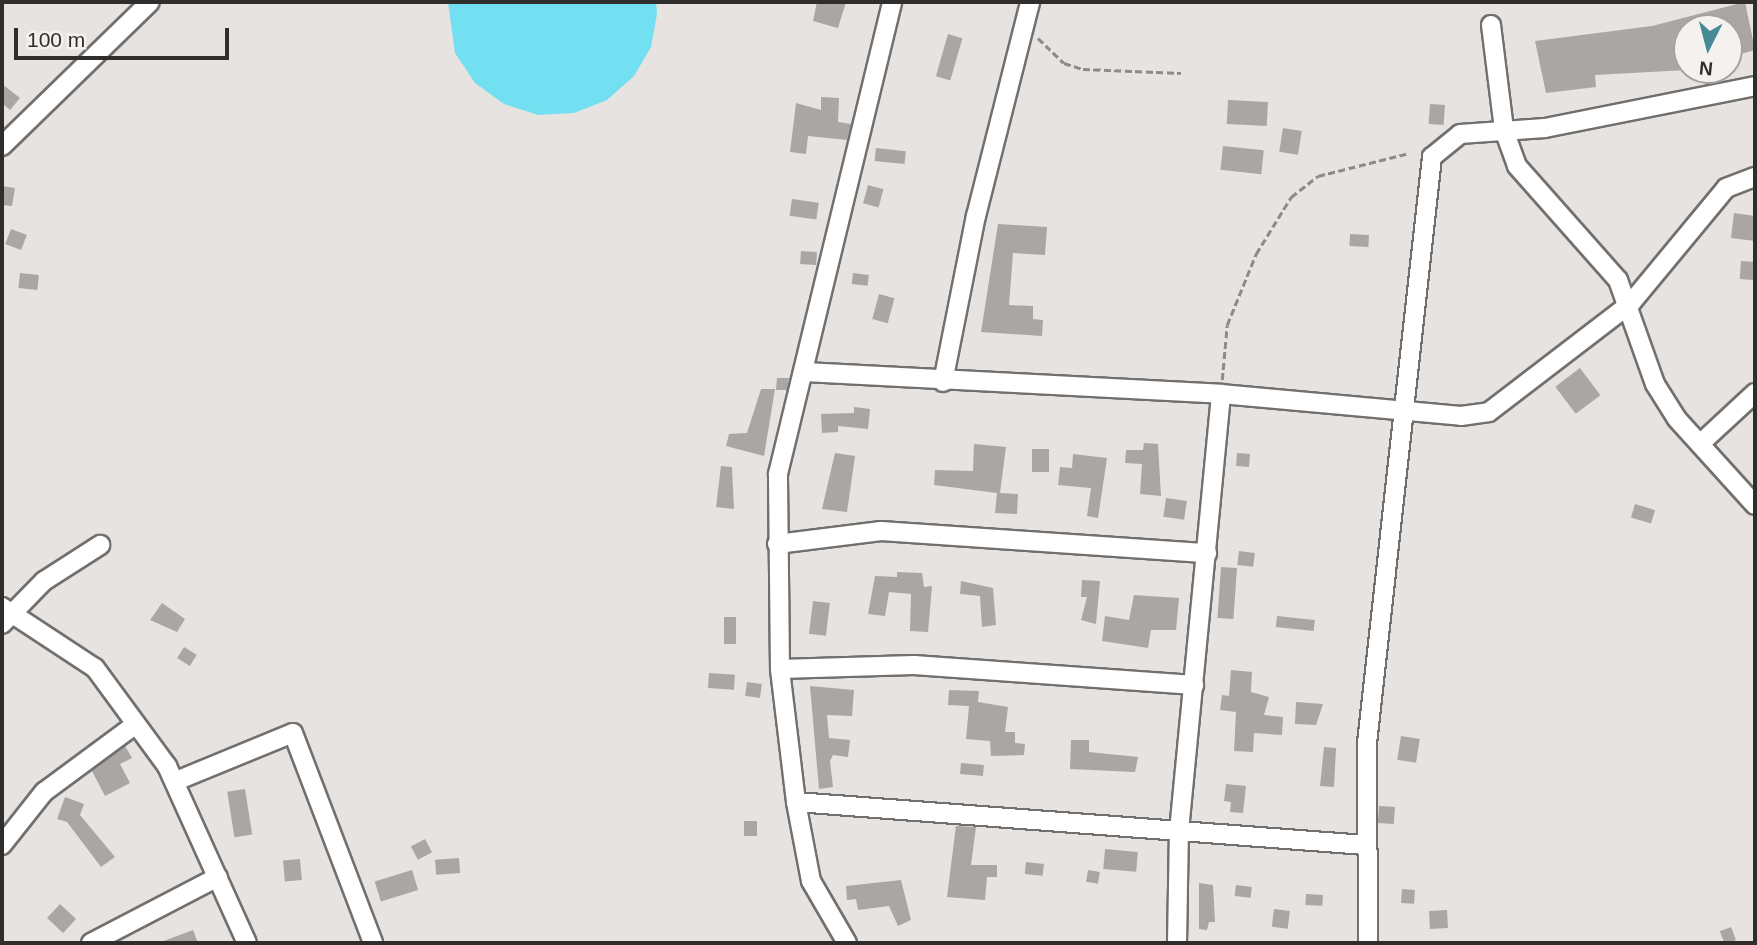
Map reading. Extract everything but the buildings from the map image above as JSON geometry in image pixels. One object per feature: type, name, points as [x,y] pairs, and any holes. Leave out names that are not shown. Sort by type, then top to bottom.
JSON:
[{"type":"street","points":[[2,146],[150,2]]},
{"type":"street","points":[[847,943],[811,881],[796,802],[780,669],[778,474],[892,2]]},
{"type":"street","points":[[943,382],[976,216],[1030,2]]},
{"type":"street","points":[[1491,25],[1504,130],[1532,190],[1618,280],[1631,303],[1655,384],[1755,505]]},
{"type":"street","points":[[1368,943],[1365,845],[1367,743],[1432,157],[1460,134],[1545,128],[1755,86]]},
{"type":"street","points":[[804,372],[943,382],[1221,394],[1489,412],[1631,303],[1726,188],[1755,177]]},
{"type":"street","points":[[1702,442],[1755,393]]},
{"type":"street","points":[[1177,943],[1179,831],[1221,394]]},
{"type":"street","points":[[777,544],[881,531],[1207,553]]},
{"type":"street","points":[[100,545],[44,582],[5,614],[80,654],[136,724],[176,781],[247,943]]},
{"type":"street","points":[[780,669],[914,666],[1194,685]]},
{"type":"street","points":[[2,845],[44,792],[136,724]]},
{"type":"street","points":[[176,781],[293,733],[373,943]]},
{"type":"street","points":[[796,802],[1365,845]]},
{"type":"street","points":[[90,943],[218,877]]},
{"type":"path","points":[[1024,26],[1064,63],[1083,69],[1181,73]]},
{"type":"path","points":[[1221,394],[1227,325],[1256,254],[1291,197],[1318,176],[1409,153]]},
{"type":"water","points":[[448,2],[656,2],[657,14],[651,47],[634,76],[607,100],[574,113],[538,115],[504,104],[475,83],[455,53]]}]
